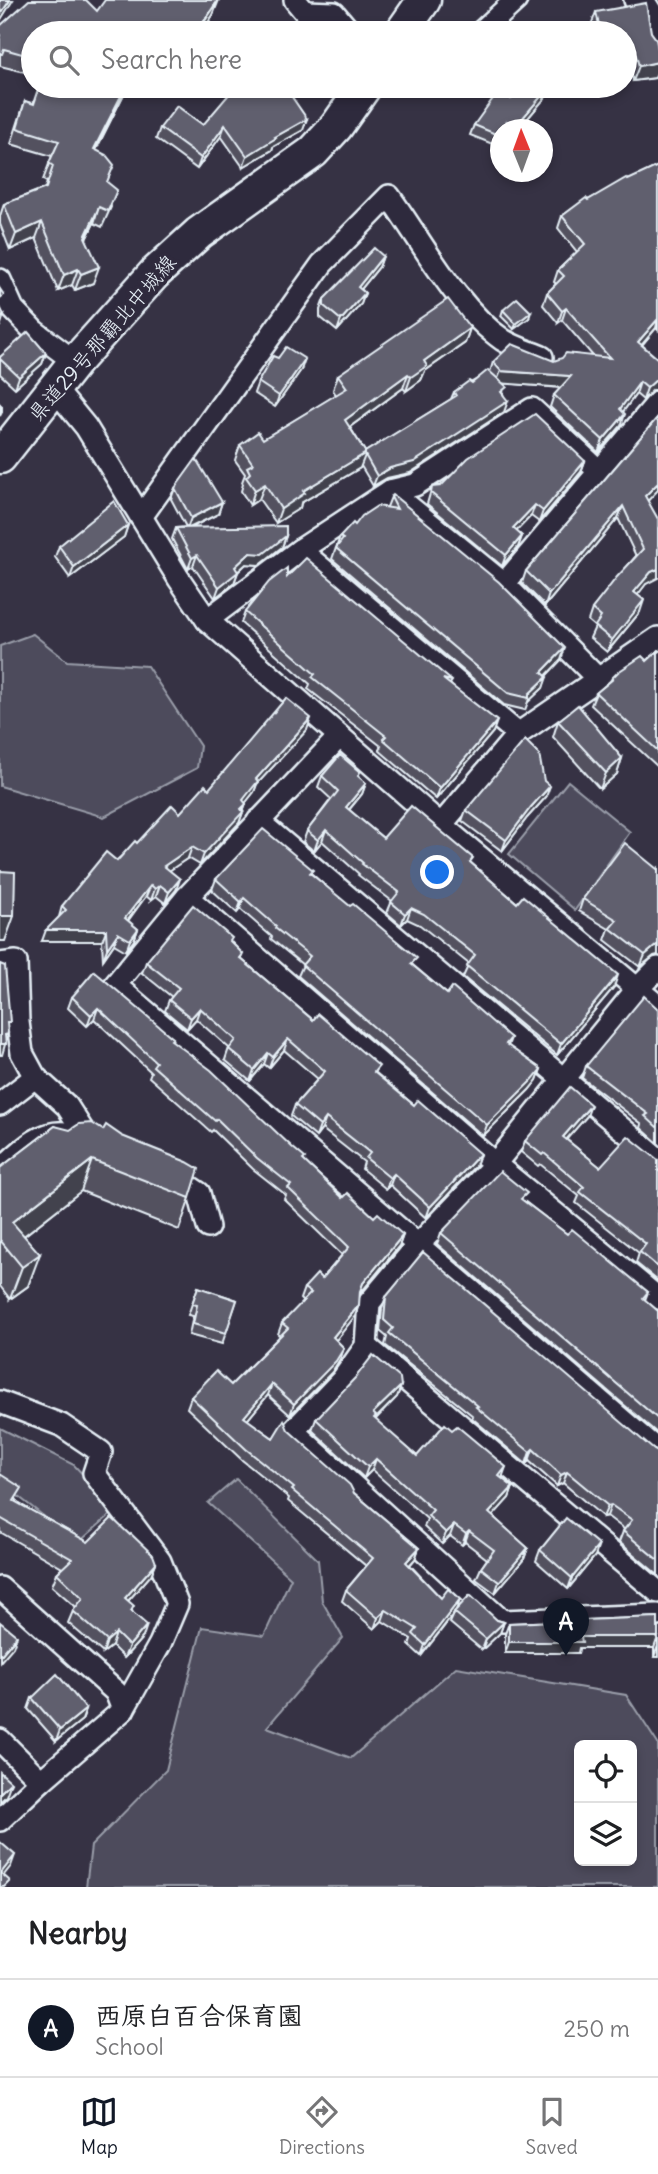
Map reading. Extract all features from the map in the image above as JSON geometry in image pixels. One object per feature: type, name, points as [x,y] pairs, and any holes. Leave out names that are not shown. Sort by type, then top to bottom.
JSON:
[{"type":"main road","points":[[409,21],[424,0]]},
{"type":"main road","name":"県道29号那覇北中城線","points":[[0,457],[75,362],[175,254],[225,214],[313,152],[336,127],[357,98]]},
{"type":"street","points":[[295,0],[305,12],[334,13],[341,21]]},
{"type":"street","points":[[493,21],[516,0]]},
{"type":"street","points":[[635,0],[645,3],[654,17],[658,45]]},
{"type":"street","points":[[141,517],[322,264],[389,196],[431,260],[476,315],[503,340],[549,360]]},
{"type":"street","points":[[0,280],[13,309],[34,331],[75,362]]},
{"type":"street","points":[[55,389],[86,427],[178,579],[207,620],[441,825],[658,1006]]},
{"type":"street","points":[[503,584],[658,402]]},
{"type":"street","points":[[207,620],[300,550],[390,491],[415,485],[532,409],[599,471]]},
{"type":"street","points":[[390,491],[503,584],[598,679]]},
{"type":"street","points":[[300,550],[518,734]]},
{"type":"street","points":[[441,825],[518,734],[658,638]]},
{"type":"street","points":[[339,737],[187,897],[115,985],[658,1451]]},
{"type":"street","points":[[258,821],[658,1159]]},
{"type":"street","points":[[187,897],[495,1164],[658,1298]]},
{"type":"street","points":[[0,964],[16,962],[22,1053],[35,1077],[66,1106],[85,1134],[105,1149]]},
{"type":"street","points":[[658,968],[637,989],[495,1164],[417,1246],[369,1303],[366,1346],[342,1380],[293,1431],[502,1621],[658,1615]]},
{"type":"street","points":[[0,1104],[35,1077]]},
{"type":"street","points":[[0,1170],[34,1140],[58,1132],[85,1134]]},
{"type":"street","points":[[149,1169],[184,1183],[199,1193],[208,1227]]},
{"type":"street","points":[[366,1346],[658,1592]]},
{"type":"street","points":[[0,1402],[61,1425],[100,1452],[94,1473],[160,1561],[177,1604],[160,1644],[123,1710],[0,1820]]},
{"type":"street","points":[[0,1588],[116,1692],[123,1710]]},
{"type":"street","points":[[0,1741],[41,1781]]},
{"type":"shaded area","points":[[33,634],[67,661],[147,666],[200,746],[197,768],[104,817],[0,786],[0,646]]},
{"type":"shaded area","points":[[568,781],[630,832],[575,910],[509,854]]},
{"type":"shaded area","points":[[0,1428],[74,1465],[116,1510],[78,1543],[0,1482]]},
{"type":"shaded area","points":[[236,1479],[318,1560],[322,1601],[343,1638],[267,1727],[351,1758],[456,1667],[626,1695],[658,1744],[658,1887],[86,1887],[91,1846],[166,1770],[202,1627],[264,1636],[291,1578],[208,1503]]},
{"type":"building","points":[[0,0],[10,0],[0,15]]},
{"type":"building","points":[[29,0],[86,0],[97,11],[105,0],[218,0],[204,21],[21,21],[21,54],[4,49],[0,54],[0,26]]},
{"type":"building","points":[[646,3],[651,32],[656,39],[658,62],[639,66],[637,21],[598,21],[596,12]]},
{"type":"building","points":[[36,98],[120,98],[94,149],[106,155],[114,165],[107,182],[117,190],[108,211],[99,207],[85,237],[99,267],[81,274],[78,269],[64,275],[42,222],[16,234],[4,204],[46,188],[53,166],[49,163],[59,141],[17,128],[25,101],[34,104]]},
{"type":"building","points":[[226,98],[293,98],[307,119],[247,156],[225,125],[201,158],[160,128],[177,106],[203,125]]},
{"type":"building","points":[[493,98],[540,98],[522,119],[490,119],[490,132],[474,125]]},
{"type":"building","points":[[658,166],[658,319],[638,342],[658,359],[658,378],[647,388],[640,382],[620,409],[625,414],[603,440],[554,395],[571,376],[501,371],[493,362],[512,344],[554,361],[566,353],[610,358],[566,308],[562,311],[547,293],[564,276],[558,270],[585,244],[562,216],[586,198],[588,200],[626,178],[628,180]]},
{"type":"building","points":[[374,248],[383,256],[358,287],[365,293],[341,320],[324,306],[324,299]]},
{"type":"building","points":[[517,298],[531,312],[516,324],[503,310]]},
{"type":"building","points":[[448,299],[470,328],[424,361],[427,366],[411,377],[408,374],[345,420],[366,453],[303,491],[305,493],[281,509],[265,484],[255,490],[246,477],[250,473],[247,467],[253,464],[240,445],[258,432],[263,439],[347,388],[338,375]]},
{"type":"building","points":[[28,332],[46,353],[19,377],[0,357]]},
{"type":"building","points":[[286,347],[305,359],[279,396],[258,382],[273,356],[278,358]]},
{"type":"building","points":[[488,370],[507,387],[501,392],[508,401],[414,462],[390,468],[377,476],[365,452],[456,396],[454,392],[469,381],[472,383]]},
{"type":"building","points":[[535,414],[585,461],[543,511],[535,505],[513,528],[522,536],[506,555],[431,493],[432,487],[441,486],[468,458]]},
{"type":"building","points":[[658,417],[658,483],[645,496],[658,519],[658,569],[651,572],[634,592],[644,600],[612,640],[595,626],[601,617],[592,609],[643,549],[623,506],[549,594],[526,571]]},
{"type":"building","points":[[196,459],[222,502],[191,518],[175,488]]},
{"type":"building","points":[[393,495],[499,582],[565,648],[542,672],[547,677],[529,694],[529,698],[508,693],[336,548],[343,539],[340,537],[353,523],[355,525],[362,516],[377,506],[397,509],[391,497]]},
{"type":"building","points":[[114,501],[128,525],[74,567],[59,546]]},
{"type":"building","points":[[286,526],[286,536],[263,554],[250,553],[235,567],[238,572],[219,587],[197,555],[192,558],[176,528]]},
{"type":"building","points":[[306,558],[452,681],[443,679],[497,721],[440,788],[383,739],[386,736],[312,677],[315,674],[245,612],[269,582],[287,568],[287,577]]},
{"type":"building","points":[[658,651],[658,751],[596,693],[618,672],[642,656],[647,661]]},
{"type":"building","points":[[286,698],[311,718],[256,779],[258,781],[243,800],[246,804],[241,809],[243,812],[204,854],[192,847],[164,866],[180,879],[169,892],[160,885],[155,889],[151,885],[125,918],[138,929],[130,940],[118,933],[107,949],[106,930],[46,930],[66,910],[62,906],[106,852],[117,861],[172,805],[180,813],[205,785],[209,789]]},
{"type":"building","points":[[578,705],[622,758],[606,773],[558,721]]},
{"type":"building","points":[[525,740],[539,754],[544,781],[550,786],[506,840],[466,810]]},
{"type":"building","points":[[340,755],[360,772],[358,776],[366,783],[346,807],[383,838],[411,806],[473,858],[470,862],[517,903],[523,896],[618,975],[561,1044],[467,966],[475,955],[424,914],[411,908],[405,914],[391,902],[399,892],[362,864],[326,830],[318,840],[307,831],[338,791],[322,776]]},
{"type":"building","points":[[263,829],[313,870],[310,873],[350,906],[353,904],[417,958],[411,964],[447,994],[452,987],[511,1038],[506,1044],[541,1069],[487,1125],[302,965],[310,956],[244,898],[241,902],[216,879]]},
{"type":"building","points":[[625,843],[658,868],[658,944],[645,955],[610,928],[617,920],[583,899]]},
{"type":"building","points":[[0,871],[15,872],[14,916],[0,916]]},
{"type":"building","points":[[193,905],[232,938],[230,941],[243,954],[240,958],[313,1020],[318,1014],[379,1066],[374,1072],[414,1105],[418,1100],[480,1154],[430,1207],[394,1174],[390,1178],[366,1158],[370,1153],[326,1118],[320,1126],[295,1105],[325,1071],[288,1039],[273,1057],[268,1053],[254,1070],[229,1049],[236,1040],[200,1008],[191,1018],[169,1000],[179,988],[146,962]]},
{"type":"building","points":[[0,964],[5,966],[10,1022],[7,1022],[6,1044],[0,1044]]},
{"type":"building","points":[[94,971],[173,1038],[171,1040],[211,1070],[305,1158],[303,1160],[343,1198],[348,1193],[374,1217],[378,1213],[403,1235],[363,1283],[359,1305],[333,1337],[344,1348],[336,1361],[294,1404],[272,1384],[244,1417],[273,1438],[284,1420],[288,1430],[350,1485],[354,1493],[419,1548],[406,1562],[441,1598],[448,1589],[460,1599],[425,1645],[413,1634],[417,1629],[386,1610],[378,1618],[346,1590],[373,1558],[292,1490],[294,1488],[246,1449],[191,1397],[216,1371],[231,1385],[288,1328],[282,1323],[311,1293],[304,1288],[317,1274],[322,1279],[349,1247],[288,1188],[291,1185],[153,1066],[156,1062],[98,1008],[91,1015],[72,997]]},
{"type":"building","points":[[644,996],[658,1009],[658,1128],[645,1116],[648,1114],[586,1066]]},
{"type":"building","points":[[570,1087],[591,1105],[563,1137],[600,1167],[628,1136],[658,1160],[658,1267],[640,1252],[646,1244],[580,1192],[584,1187],[544,1153],[542,1155],[525,1141]]},
{"type":"building","points":[[92,1123],[103,1130],[106,1125],[122,1136],[199,1169],[190,1198],[92,1160],[12,1222],[40,1254],[22,1267],[0,1240],[0,1168],[55,1126],[70,1130],[79,1124]]},
{"type":"building","points":[[500,1171],[527,1193],[521,1199],[567,1234],[572,1229],[648,1292],[643,1298],[658,1311],[658,1419],[441,1233]]},
{"type":"building","points":[[423,1252],[658,1452],[658,1560],[623,1531],[632,1520],[611,1505],[608,1506],[567,1472],[561,1475],[533,1449],[530,1452],[389,1333],[393,1328],[384,1320],[386,1297]]},
{"type":"building","points":[[198,1287],[237,1300],[226,1333],[193,1324],[197,1305],[192,1304]]},
{"type":"building","points":[[373,1355],[400,1378],[401,1386],[373,1413],[376,1416],[374,1418],[417,1456],[445,1424],[452,1430],[457,1426],[506,1467],[499,1476],[513,1487],[489,1513],[528,1548],[499,1582],[481,1568],[494,1550],[469,1531],[466,1534],[454,1525],[446,1533],[428,1516],[433,1510],[376,1459],[368,1467],[316,1419]]},
{"type":"building","points":[[0,1474],[22,1488],[14,1501],[88,1542],[112,1518],[153,1555],[156,1563],[125,1598],[134,1606],[131,1611],[147,1625],[129,1646],[116,1633],[107,1641],[73,1611],[83,1598],[57,1573],[72,1559],[0,1518]]},
{"type":"building","points":[[566,1518],[599,1545],[572,1578],[540,1550]]},
{"type":"building","points":[[470,1595],[497,1620],[504,1622],[486,1639],[454,1612]]},
{"type":"building","points":[[658,1617],[658,1637],[581,1637],[582,1642],[509,1642],[509,1623]]},
{"type":"building","points":[[0,1622],[17,1636],[0,1656]]},
{"type":"building","points":[[57,1674],[86,1709],[60,1730],[32,1698]]},
{"type":"building","points":[[0,1772],[11,1782],[0,1793]]},
{"type":"building","points":[[0,1842],[15,1855],[1,1873],[10,1881],[4,1887],[0,1887]]},
{"type":"place","name":"西原白百合保育園","points":[[566,1656]]}]
